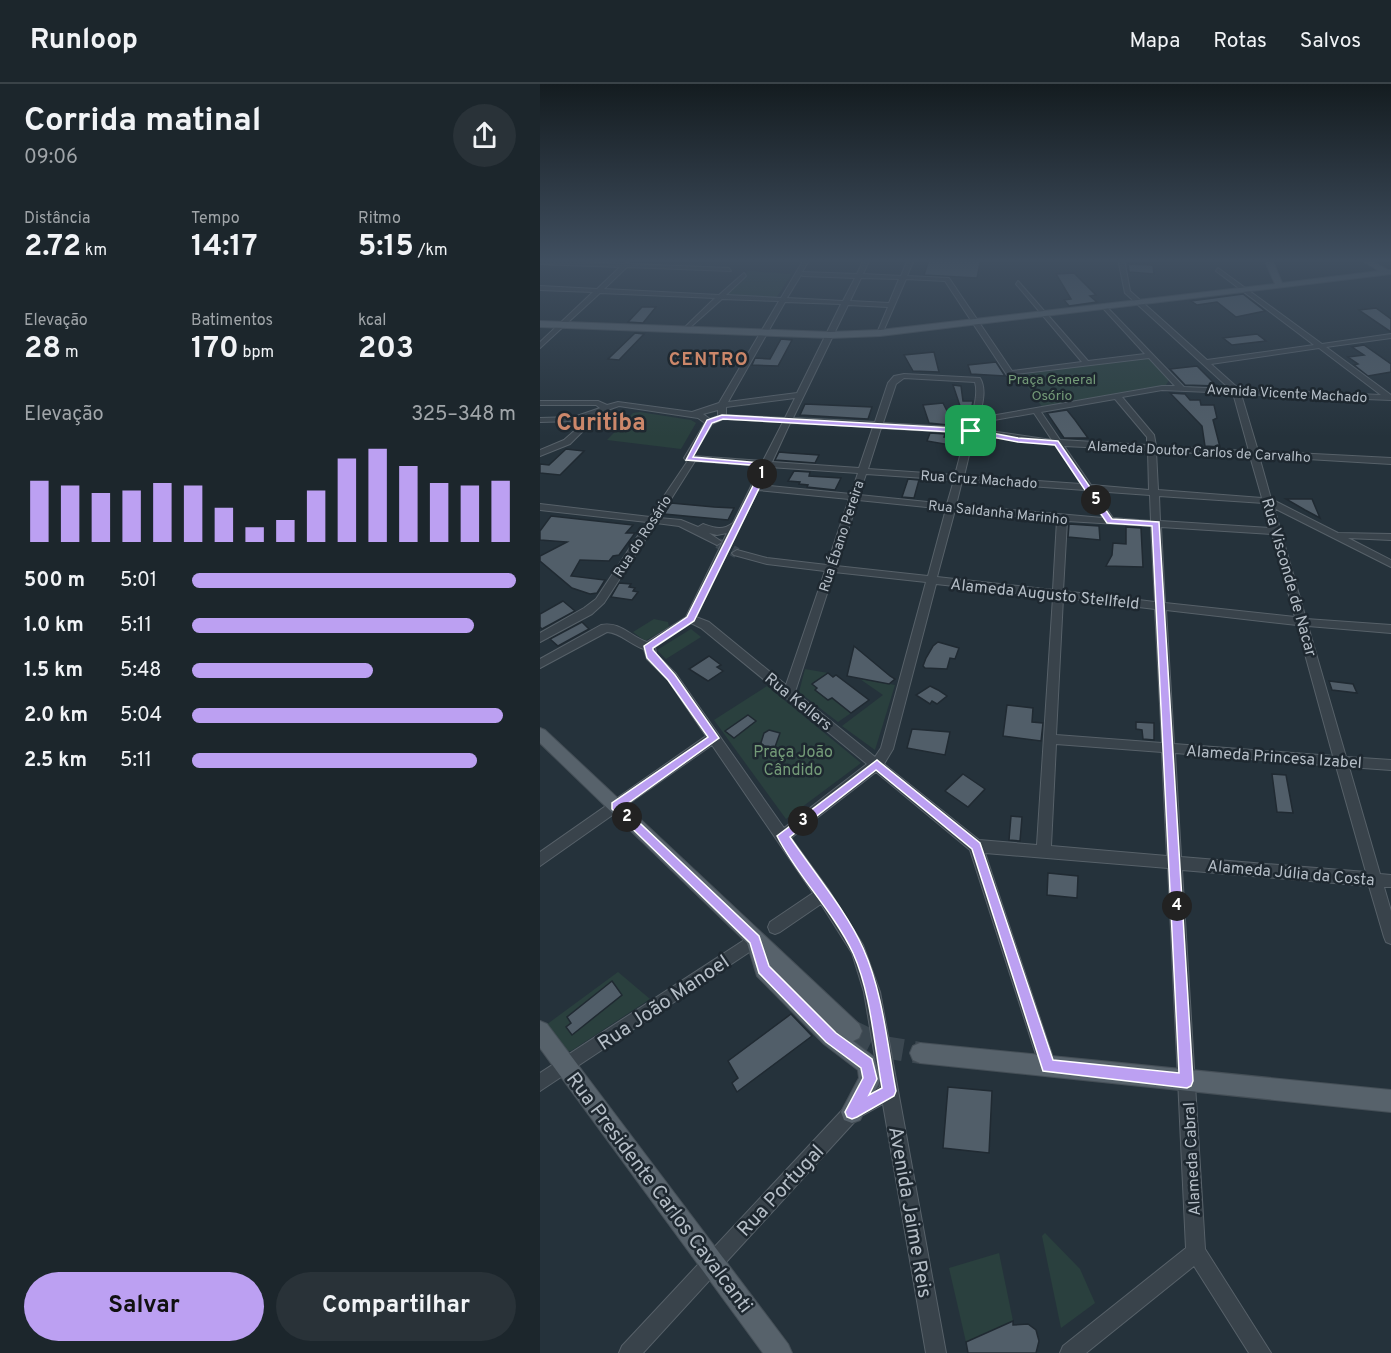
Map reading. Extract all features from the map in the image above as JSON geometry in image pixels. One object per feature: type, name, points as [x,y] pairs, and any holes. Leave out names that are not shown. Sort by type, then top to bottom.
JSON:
[{"type":"main road","points":[[540,324],[830,335],[880,333],[1009,318]]},
{"type":"main road","points":[[540,734],[852,1031]]},
{"type":"main road","points":[[755,940],[764,969],[831,1037],[867,1064],[870,1079],[852,1112]]},
{"type":"main road","name":"Rua Presidente Carlos Cavalcanti","points":[[540,1031],[780,1353]]},
{"type":"main road","points":[[920,1053],[1391,1101]]},
{"type":"street","points":[[540,346],[569,318]]},
{"type":"street","points":[[686,330],[698,318]]},
{"type":"street","points":[[722,417],[722,405],[772,318]]},
{"type":"street","points":[[649,646],[690,618],[838,318]]},
{"type":"street","points":[[880,333],[886,318]]},
{"type":"street","points":[[973,318],[1010,373],[1149,356]]},
{"type":"street","points":[[1049,318],[1085,362]]},
{"type":"street","points":[[1115,318],[1182,389]]},
{"type":"street","points":[[1158,318],[1236,390]]},
{"type":"street","points":[[1283,318],[1390,398]]},
{"type":"street","points":[[1207,362],[1391,336]]},
{"type":"street","name":"Rua Ébano Pereira","points":[[789,693],[895,379],[904,376],[977,380],[980,396],[973,426]]},
{"type":"street","points":[[1162,388],[1170,383],[1169,377]]},
{"type":"street","name":"Avenida Vicente Machado","points":[[973,426],[1036,410],[1162,388],[1390,398]]},
{"type":"street","name":"Rua Visconde de Nacar","points":[[1236,390],[1391,937]]},
{"type":"street","points":[[690,414],[711,410],[722,405],[801,395]]},
{"type":"street","name":"Alameda Cabral","points":[[1117,396],[1151,436],[1196,1252]]},
{"type":"street","points":[[540,403],[596,403],[605,406]]},
{"type":"street","points":[[540,420],[575,419],[605,406],[628,404],[704,417],[710,422],[722,417],[878,425],[973,426],[887,749],[877,765],[783,836]]},
{"type":"street","points":[[540,453],[567,442],[605,406]]},
{"type":"street","points":[[1036,410],[1110,521]]},
{"type":"street","name":"Rua do Rosário","points":[[540,638],[588,611],[600,601],[690,462],[688,459],[710,422]]},
{"type":"street","name":"Alameda Doutor Carlos de Carvalho","points":[[973,426],[1018,440],[1391,461]]},
{"type":"street","name":"Rua Cruz Machado","points":[[688,459],[1269,501]]},
{"type":"street","name":"Rua Saldanha Marinho","points":[[756,487],[1062,518],[1277,531]]},
{"type":"street","points":[[1269,501],[1391,564]]},
{"type":"street","points":[[540,507],[687,524],[717,542]]},
{"type":"street","points":[[653,519],[662,517],[683,519],[718,532],[729,530],[738,523]]},
{"type":"street","points":[[1044,851],[1062,518]]},
{"type":"street","points":[[1336,534],[1391,537]]},
{"type":"street","points":[[718,564],[734,561],[820,572],[830,568],[825,564],[764,556],[738,549],[724,553]]},
{"type":"street","name":"Alameda Augusto Stellfeld","points":[[737,554],[758,560],[932,580],[1303,622],[1391,629]]},
{"type":"street","name":"Rua Kellers","points":[[690,618],[705,625],[976,846]]},
{"type":"street","name":"Avenida Jaime Reis","points":[[540,664],[609,627],[620,630],[638,645],[649,646],[651,656],[668,672],[851,937],[866,971],[890,1091],[936,1353]]},
{"type":"street","points":[[540,860],[714,738]]},
{"type":"street","name":"Alameda Princesa Izabel","points":[[1050,739],[1391,765]]},
{"type":"street","points":[[976,846],[1048,1067]]},
{"type":"street","name":"Alameda Júlia da Costa","points":[[976,846],[1391,881]]},
{"type":"street","points":[[775,927],[823,894]]},
{"type":"street","name":"Rua João Manoel","points":[[540,1083],[755,940]]},
{"type":"street","name":"Rua Portugal","points":[[629,1353],[852,1112],[890,1091]]},
{"type":"street","points":[[1070,1353],[1196,1252],[1261,1353]]},
{"type":"green space","name":"Praça General Osório","points":[[1143,357],[1150,359],[1169,380],[1166,385],[1043,408],[1019,375]]},
{"type":"green space","points":[[640,412],[691,420],[696,423],[681,449],[607,440],[633,413]]},
{"type":"green space","points":[[654,619],[668,622],[669,627],[645,641],[633,632]]},
{"type":"green space","points":[[691,629],[701,637],[666,659],[657,650]]},
{"type":"green space","points":[[805,669],[828,673],[812,683],[817,688],[815,690],[828,700],[832,698],[851,713],[838,722],[799,692]]},
{"type":"green space","points":[[860,679],[895,685],[875,750],[842,726],[883,695]]},
{"type":"green space","name":"Praça João Cândido","points":[[767,686],[861,763],[786,819],[714,720]]},
{"type":"green space","points":[[618,972],[650,999],[571,1051],[565,1051],[546,1025]],"holes":[[[611,982],[621,995],[572,1035],[566,1027],[571,1023],[567,1017]]]},
{"type":"green space","points":[[1045,1233],[1080,1269],[1095,1303],[1061,1328],[1042,1236]]},
{"type":"green space","points":[[999,1253],[1013,1321],[966,1342],[949,1268]]},
{"type":"building","points":[[632,318],[647,318],[643,323],[628,322]]},
{"type":"building","points":[[1371,318],[1390,318],[1391,332]]},
{"type":"building","points":[[635,333],[644,334],[619,360],[608,359]]},
{"type":"building","points":[[1257,334],[1266,341],[1232,345],[1223,338]]},
{"type":"building","points":[[781,339],[792,340],[778,366],[752,365],[755,358],[770,359]]},
{"type":"building","points":[[1364,345],[1391,364],[1391,372],[1368,376],[1354,365],[1358,364],[1348,357],[1364,355],[1352,347]]},
{"type":"building","points":[[934,352],[939,372],[913,371],[904,355]]},
{"type":"building","points":[[996,362],[1005,376],[971,374],[968,365]]},
{"type":"building","points":[[1197,366],[1217,386],[1185,385],[1170,369]]},
{"type":"building","points":[[953,385],[961,386],[963,401],[973,401],[971,411],[961,409]]},
{"type":"building","points":[[1170,393],[1185,394],[1190,400],[1200,400],[1201,405],[1214,405],[1217,418],[1213,420],[1220,447],[1205,446],[1202,426]]},
{"type":"building","points":[[943,403],[953,423],[948,425],[929,423],[923,405]]},
{"type":"building","points":[[805,404],[872,407],[868,419],[800,415]]},
{"type":"building","points":[[1067,410],[1088,438],[1064,438],[1047,413]]},
{"type":"building","points":[[930,433],[952,437],[950,445],[927,441]]},
{"type":"building","points":[[566,449],[584,451],[560,475],[540,473],[540,464],[549,465]]},
{"type":"building","points":[[779,452],[819,455],[815,463],[775,460]]},
{"type":"building","points":[[794,471],[810,472],[809,476],[841,478],[835,490],[807,487],[808,485],[799,484],[800,482],[788,481]]},
{"type":"building","points":[[908,479],[919,480],[914,498],[902,497]]},
{"type":"building","points":[[1286,499],[1312,499],[1320,518],[1305,510]]},
{"type":"building","points":[[671,503],[734,508],[728,520],[664,514]]},
{"type":"building","points":[[551,516],[633,525],[626,533],[635,533],[619,555],[613,556],[609,561],[580,560],[571,576],[605,580],[597,593],[590,594],[572,588],[540,561],[540,556],[567,542],[540,540],[540,531]]},
{"type":"building","points":[[1069,524],[1099,526],[1100,540],[1068,537]]},
{"type":"building","points":[[1126,527],[1141,528],[1143,567],[1106,566],[1112,555],[1113,543],[1126,544]]},
{"type":"building","points":[[619,583],[631,584],[629,587],[635,588],[633,591],[638,592],[632,600],[611,597]]},
{"type":"building","points":[[563,601],[575,611],[542,629],[540,614]]},
{"type":"building","points":[[582,622],[589,629],[558,646],[550,639]]},
{"type":"building","points":[[938,642],[959,648],[955,659],[950,658],[947,669],[925,668],[923,666],[926,658]]},
{"type":"building","points":[[854,646],[895,679],[889,684],[847,676]]},
{"type":"building","points":[[709,656],[721,665],[717,667],[723,671],[708,681],[689,669]]},
{"type":"building","points":[[828,673],[833,677],[836,675],[869,700],[851,713],[832,698],[828,700],[815,690],[817,688],[812,684]]},
{"type":"building","points":[[1329,681],[1353,684],[1357,693],[1332,690]]},
{"type":"building","points":[[930,686],[947,696],[937,704],[932,701],[930,704],[916,695]]},
{"type":"building","points":[[1007,705],[1033,708],[1032,722],[1043,723],[1041,741],[1003,736]]},
{"type":"building","points":[[748,715],[756,721],[734,738],[725,731]]},
{"type":"building","points":[[1136,722],[1154,723],[1154,740],[1143,739],[1142,730],[1136,729]]},
{"type":"building","points":[[912,729],[950,732],[945,755],[907,748]]},
{"type":"building","points":[[769,730],[780,733],[775,747],[760,746],[764,733]]},
{"type":"building","points":[[963,774],[985,789],[968,807],[945,791]]},
{"type":"building","points":[[1272,774],[1286,775],[1293,813],[1277,812]]},
{"type":"building","points":[[1011,816],[1022,817],[1020,841],[1009,840]]},
{"type":"building","points":[[1048,873],[1078,876],[1077,898],[1047,895]]},
{"type":"building","points":[[612,981],[622,995],[572,1035],[566,1027],[571,1023],[567,1017]]},
{"type":"building","points":[[791,1014],[812,1036],[737,1092],[732,1083],[738,1078],[728,1061]]},
{"type":"building","points":[[948,1087],[992,1091],[989,1153],[943,1148]]},
{"type":"building","points":[[1013,1321],[1013,1325],[1028,1324],[1036,1330],[1039,1341],[1036,1353],[968,1353],[966,1342]]},
{"type":"tunnel","points":[[717,542],[721,544]]},
{"type":"tunnel","points":[[718,543],[737,553]]},
{"type":"tunnel","points":[[852,1031],[884,1047],[920,1053]]},
{"type":"district","name":"CENTRO","points":[[709,359]]},
{"type":"district","name":"Curitiba","points":[[601,422]]},
{"type":"route","points":[[722,417],[971,431],[1018,440],[1058,443],[1110,521],[1156,524],[1187,1081],[1048,1067],[976,846],[877,765],[783,836],[845,927],[858,950],[872,992],[890,1091],[852,1112],[870,1079],[871,1074],[867,1064],[831,1037],[764,969],[755,940],[616,806],[714,738],[672,677],[651,656],[649,650],[649,646],[683,625],[690,618],[767,464],[688,459],[710,422],[722,417]]}]
